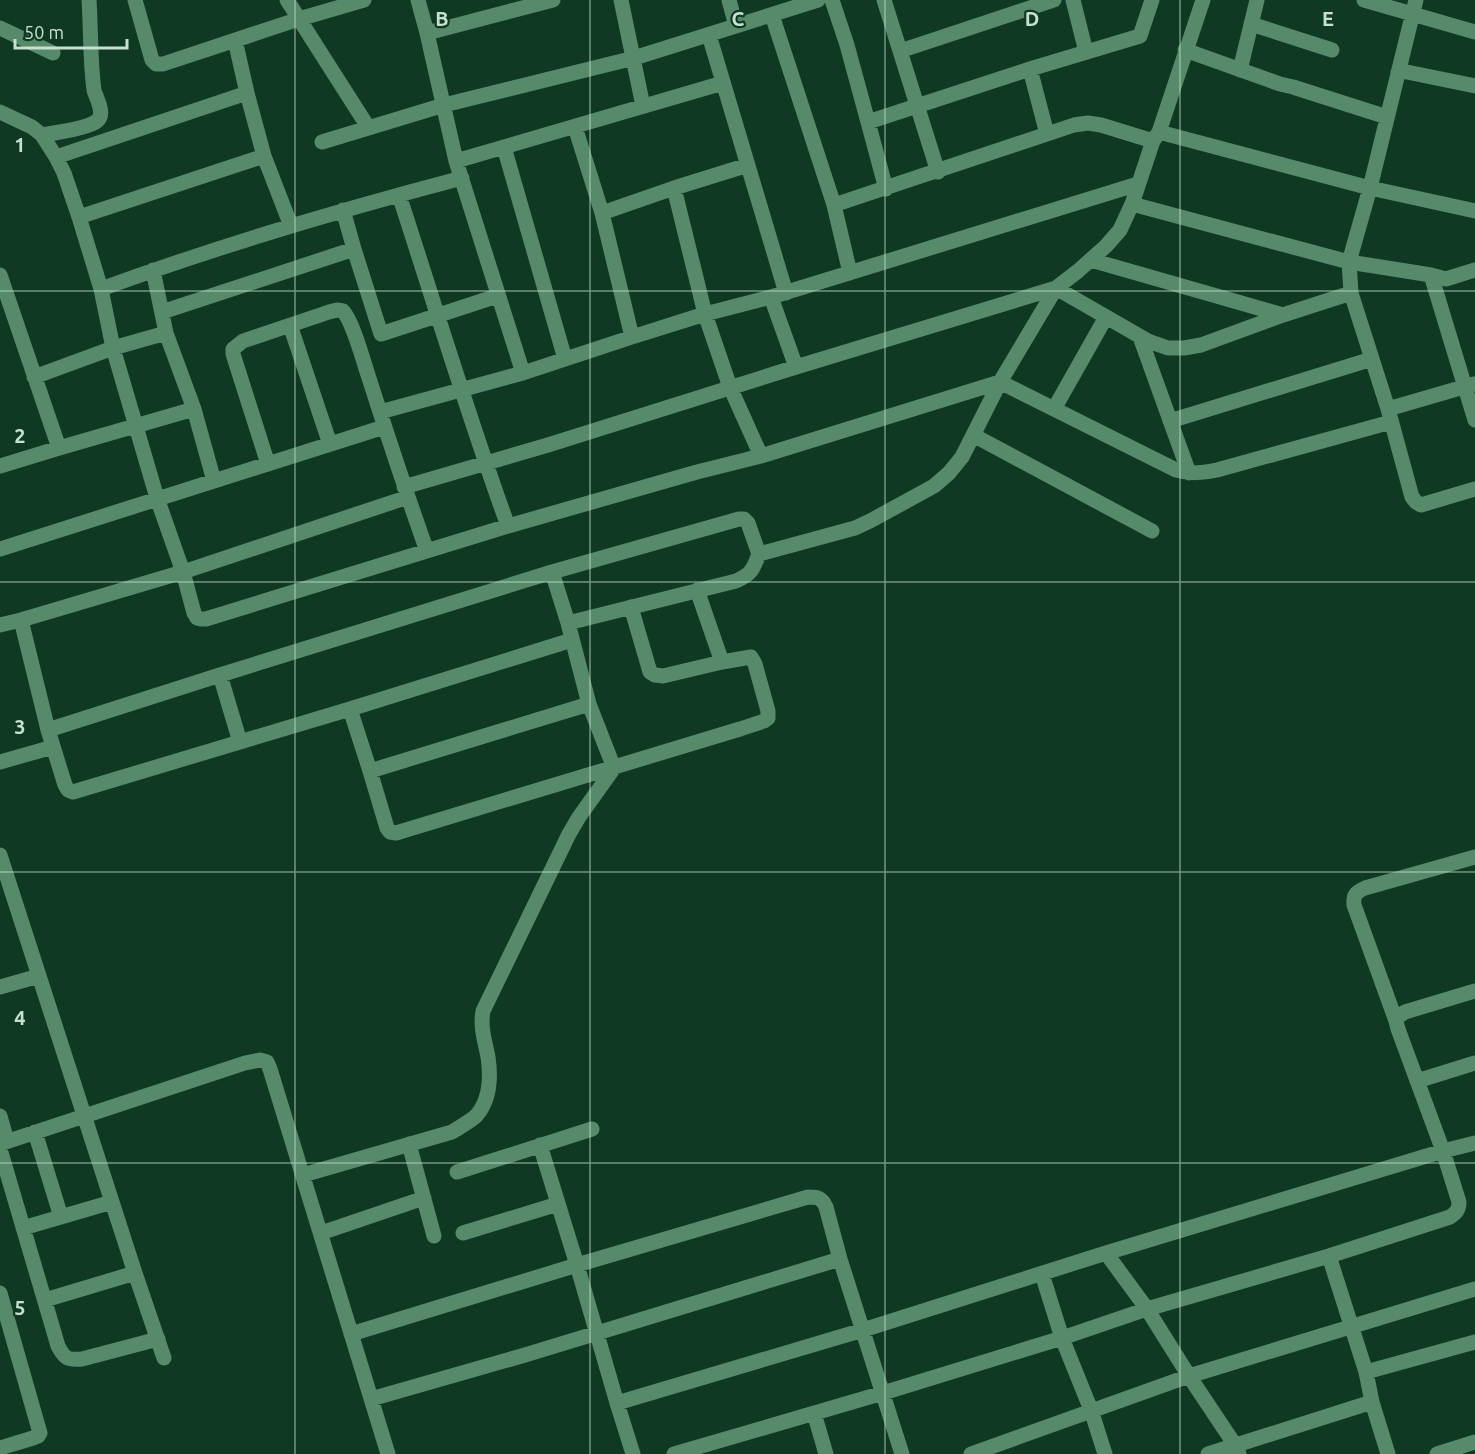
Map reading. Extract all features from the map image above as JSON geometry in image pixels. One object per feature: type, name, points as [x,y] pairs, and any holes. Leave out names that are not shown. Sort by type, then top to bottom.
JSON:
[{"type":"street","points":[[42,135],[87,125],[100,118],[101,114],[94,91],[89,0]]},
{"type":"street","points":[[135,0],[149,52],[156,64],[163,64],[364,0]]},
{"type":"street","points":[[286,0],[368,127]]},
{"type":"street","points":[[418,0],[456,161],[523,373]]},
{"type":"street","points":[[427,33],[553,0]]},
{"type":"street","points":[[621,0],[643,106]]},
{"type":"street","points":[[729,0],[736,26]]},
{"type":"street","points":[[322,142],[444,105],[634,58],[818,0]]},
{"type":"street","points":[[832,0],[847,45],[886,189]]},
{"type":"street","points":[[884,0],[938,172]]},
{"type":"street","points":[[900,51],[1054,0]]},
{"type":"street","points":[[1073,0],[1086,52]]},
{"type":"street","points":[[867,122],[1140,36],[1152,0]]},
{"type":"street","points":[[0,625],[183,572],[486,463],[1056,288],[1091,260],[1120,230],[1132,204],[1203,0]]},
{"type":"street","points":[[1240,70],[1257,0]]},
{"type":"street","points":[[1364,0],[1414,7],[1475,32]]},
{"type":"street","points":[[1414,7],[1370,188],[1349,261],[1352,293],[1412,497],[1420,505],[1475,489]]},
{"type":"street","points":[[772,15],[834,206],[850,273]]},
{"type":"street","points":[[1251,24],[1332,50]]},
{"type":"street","points":[[0,28],[53,53]]},
{"type":"street","points":[[709,34],[748,165],[796,367]]},
{"type":"street","points":[[235,40],[264,156],[291,226]]},
{"type":"street","points":[[1185,50],[1280,84],[1387,117]]},
{"type":"street","points":[[1030,69],[1047,134]]},
{"type":"street","points":[[1398,72],[1475,87]]},
{"type":"street","points":[[456,161],[723,83]]},
{"type":"street","points":[[56,157],[247,93]]},
{"type":"street","points":[[0,112],[42,135],[64,173],[101,289],[113,348],[157,498],[183,572],[194,613],[201,620],[508,526],[760,456],[1000,382],[1176,470],[1202,474],[1389,416],[1470,386]]},
{"type":"street","points":[[834,206],[1074,125],[1088,123],[1475,211]]},
{"type":"street","points":[[575,127],[602,213],[632,337]]},
{"type":"street","points":[[504,147],[565,359]]},
{"type":"street","points":[[79,217],[264,156]]},
{"type":"street","points":[[602,213],[748,165]]},
{"type":"street","points":[[101,289],[153,270],[343,210],[462,178]]},
{"type":"street","points":[[0,549],[330,444],[382,420],[461,389],[523,373],[705,314],[778,295],[1138,184]]},
{"type":"street","points":[[674,188],[705,314],[730,387],[760,456]]},
{"type":"street","points":[[399,195],[508,526]]},
{"type":"street","points":[[1132,204],[1349,261],[1446,279],[1475,270]]},
{"type":"street","points":[[343,210],[381,334]]},
{"type":"street","points":[[162,312],[354,249]]},
{"type":"street","points":[[1091,260],[1283,315]]},
{"type":"street","points":[[153,270],[166,333],[194,410],[214,481]]},
{"type":"street","points":[[1431,275],[1470,386],[1475,420]]},
{"type":"street","points":[[0,276],[59,448]]},
{"type":"street","points":[[1056,288],[1140,337],[1168,348],[1201,345],[1352,293]]},
{"type":"street","points":[[759,554],[855,528],[934,486],[949,473],[962,457],[1000,382],[1056,288]]},
{"type":"street","points":[[357,343],[497,296]]},
{"type":"street","points":[[268,464],[233,349],[243,341],[328,312],[343,311],[347,315],[357,343],[427,551]]},
{"type":"street","points":[[1054,409],[1106,317]]},
{"type":"street","points":[[290,325],[330,444]]},
{"type":"street","points":[[34,377],[113,348],[166,333]]},
{"type":"street","points":[[1140,337],[1189,473]]},
{"type":"street","points":[[1170,420],[1372,359]]},
{"type":"street","points":[[1,461],[59,448],[194,410]]},
{"type":"street","points":[[973,435],[1152,531]]},
{"type":"street","points":[[48,730],[552,572],[744,519],[748,523],[759,554],[753,570],[746,577],[568,622]]},
{"type":"street","points":[[552,572],[568,622],[589,704],[614,768]]},
{"type":"street","points":[[697,590],[722,662]]},
{"type":"street","points":[[350,709],[387,828],[390,832],[396,833],[614,768],[740,729],[768,718],[768,711],[751,657],[663,676],[650,672],[631,607]]},
{"type":"street","points":[[21,620],[53,747],[65,785],[73,792],[572,640]]},
{"type":"street","points":[[220,675],[240,742]]},
{"type":"street","points":[[370,771],[589,704]]},
{"type":"street","points":[[0,762],[53,747]]},
{"type":"street","points":[[303,1175],[452,1132],[476,1115],[484,1102],[490,1075],[481,1022],[483,1011],[558,854],[579,816],[614,768]]},
{"type":"street","points":[[0,855],[164,1358]]},
{"type":"street","points":[[674,1454],[1062,1338],[1147,1309],[1329,1256],[1450,1217],[1456,1213],[1459,1202],[1443,1151],[1353,897],[1357,891],[1365,888],[1475,857]]},
{"type":"street","points":[[0,987],[39,976]]},
{"type":"street","points":[[1396,1021],[1405,1012],[1475,991]]},
{"type":"street","points":[[2,1145],[245,1063],[260,1060],[267,1062],[388,1454]]},
{"type":"street","points":[[1417,1081],[1475,1063]]},
{"type":"street","points":[[0,1116],[2,1145],[23,1228],[58,1347],[64,1357],[71,1360],[82,1359],[158,1339]]},
{"type":"street","points":[[458,1172],[592,1129]]},
{"type":"street","points":[[35,1132],[61,1217]]},
{"type":"street","points":[[617,1403],[1475,1143]]},
{"type":"street","points":[[409,1144],[434,1236]]},
{"type":"street","points":[[540,1145],[633,1454]]},
{"type":"street","points":[[351,1334],[808,1197],[817,1197],[823,1200],[826,1207],[840,1259],[902,1454]]},
{"type":"street","points":[[321,1233],[424,1198]]},
{"type":"street","points":[[23,1228],[112,1202]]},
{"type":"street","points":[[464,1233],[558,1204]]},
{"type":"street","points":[[1106,1253],[1147,1309],[1237,1450]]},
{"type":"street","points":[[1329,1256],[1366,1372],[1372,1402],[1388,1454]]},
{"type":"street","points":[[371,1399],[525,1355],[840,1259]]},
{"type":"street","points":[[45,1300],[135,1272]]},
{"type":"street","points":[[1042,1274],[1062,1338],[1091,1410],[1105,1454]]},
{"type":"street","points":[[970,1454],[1189,1376],[1475,1289]]},
{"type":"street","points":[[0,1293],[40,1432],[38,1436],[0,1448]]},
{"type":"street","points":[[1366,1372],[1475,1342]]},
{"type":"street","points":[[1208,1454],[1237,1450],[1372,1402]]},
{"type":"street","points":[[814,1413],[826,1454]]},
{"type":"street","points":[[1437,1454],[1475,1442]]}]
